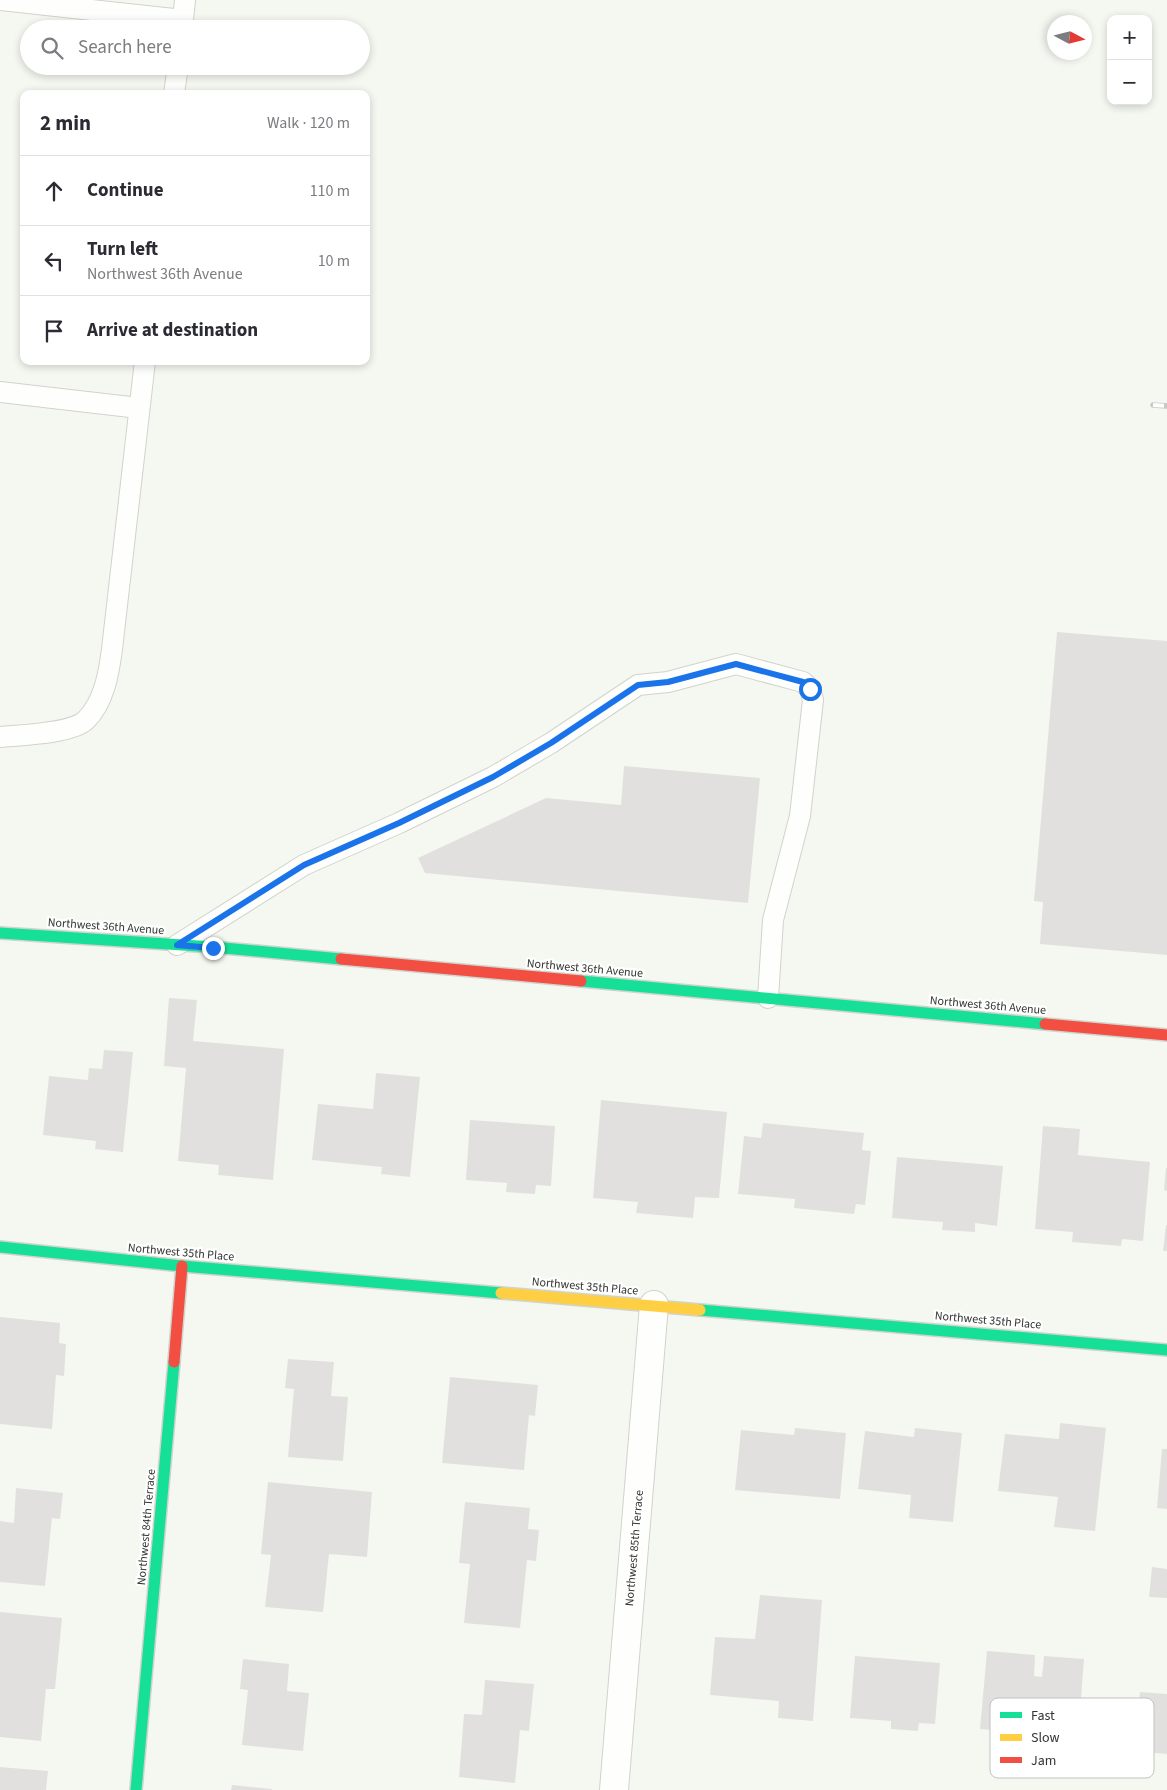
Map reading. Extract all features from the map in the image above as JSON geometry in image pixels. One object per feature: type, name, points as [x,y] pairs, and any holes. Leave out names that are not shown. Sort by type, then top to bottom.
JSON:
[{"type":"street","name":"Northwest 36th Avenue","points":[[0,933],[177,945],[1167,1036]]},
{"type":"street","name":"Northwest 35th Place","points":[[0,1247],[182,1266],[1167,1350]]},
{"type":"street","name":"Northwest 84th Terrace","points":[[136,1790],[182,1266]]},
{"type":"street","name":"Northwest 85th Terrace","points":[[614,1790],[654,1305]]},
{"type":"lane","points":[[0,0],[152,20]]},
{"type":"lane","points":[[182,20],[185,0]]},
{"type":"lane","points":[[175,90],[177,75]]},
{"type":"lane","points":[[0,737],[72,727],[85,721],[95,708],[103,690],[109,671],[112,649],[144,365]]},
{"type":"lane","points":[[0,392],[139,408]]},
{"type":"lane","points":[[177,945],[304,865],[399,823],[493,777],[551,743],[638,685],[668,682],[736,664],[803,682],[810,689],[813,700],[800,816],[773,920],[768,998]]},
{"type":"building","points":[[1057,632],[1167,641],[1167,955],[1040,944],[1043,902],[1034,901]]},
{"type":"building","points":[[624,766],[760,778],[748,903],[425,873],[418,858],[546,798],[621,805]]},
{"type":"building","points":[[169,998],[197,1000],[193,1041],[284,1049],[273,1180],[218,1175],[219,1165],[178,1161],[186,1068],[164,1066]]},
{"type":"building","points":[[104,1050],[133,1052],[123,1152],[95,1149],[96,1141],[43,1135],[49,1076],[88,1080],[89,1068],[102,1069]]},
{"type":"building","points":[[376,1073],[420,1077],[410,1177],[381,1174],[382,1167],[312,1160],[318,1104],[373,1109]]},
{"type":"building","points":[[601,1100],[727,1112],[719,1198],[695,1197],[693,1218],[636,1213],[638,1202],[593,1198]]},
{"type":"building","points":[[470,1120],[555,1126],[551,1186],[536,1185],[535,1194],[506,1192],[507,1183],[466,1180]]},
{"type":"building","points":[[763,1123],[864,1133],[862,1150],[871,1151],[865,1205],[856,1204],[854,1214],[794,1208],[795,1199],[738,1194],[744,1136],[761,1138]]},
{"type":"building","points":[[1043,1126],[1080,1129],[1078,1155],[1150,1162],[1143,1241],[1122,1239],[1121,1246],[1072,1242],[1073,1232],[1035,1229]]},
{"type":"building","points":[[897,1157],[1003,1166],[997,1226],[975,1223],[975,1232],[942,1230],[943,1222],[892,1218]]},
{"type":"building","points":[[1167,1168],[1167,1191],[1164,1190]]},
{"type":"building","points":[[1166,1225],[1167,1251],[1163,1251]]},
{"type":"building","points":[[0,1317],[60,1323],[59,1343],[66,1344],[64,1376],[56,1375],[52,1429],[0,1424]]},
{"type":"building","points":[[288,1359],[334,1362],[331,1396],[348,1397],[343,1461],[288,1457],[294,1389],[285,1388]]},
{"type":"building","points":[[450,1377],[538,1385],[535,1416],[529,1415],[524,1470],[442,1463]]},
{"type":"building","points":[[1060,1423],[1106,1428],[1095,1531],[1054,1527],[1058,1497],[998,1491],[1005,1434],[1059,1439]]},
{"type":"building","points":[[795,1428],[846,1433],[840,1499],[735,1490],[741,1430],[794,1435]]},
{"type":"building","points":[[915,1428],[962,1433],[953,1522],[909,1518],[911,1495],[858,1489],[865,1431],[914,1437]]},
{"type":"building","points":[[1162,1449],[1167,1449],[1167,1509],[1157,1508]]},
{"type":"building","points":[[268,1482],[372,1492],[367,1557],[329,1554],[323,1612],[265,1607],[271,1555],[261,1554]]},
{"type":"building","points":[[16,1488],[63,1493],[60,1519],[52,1518],[45,1586],[0,1582],[0,1521],[14,1523]]},
{"type":"building","points":[[465,1502],[530,1508],[528,1529],[539,1530],[536,1561],[527,1560],[520,1628],[464,1623],[470,1564],[459,1563]]},
{"type":"building","points":[[1152,1567],[1167,1569],[1167,1598],[1149,1597]]},
{"type":"building","points":[[760,1595],[822,1600],[813,1721],[778,1718],[779,1701],[710,1695],[715,1637],[755,1639]]},
{"type":"building","points":[[0,1612],[62,1618],[55,1689],[46,1689],[41,1741],[0,1737]]},
{"type":"building","points":[[987,1651],[1035,1655],[1034,1676],[1042,1677],[1044,1656],[1084,1659],[1081,1698],[990,1698],[990,1730],[980,1729]]},
{"type":"building","points":[[855,1656],[940,1663],[935,1724],[919,1723],[918,1731],[891,1729],[891,1721],[850,1718]]},
{"type":"building","points":[[243,1659],[289,1664],[287,1691],[309,1693],[303,1751],[242,1745],[248,1690],[240,1689]]},
{"type":"building","points":[[485,1680],[534,1684],[529,1731],[520,1730],[515,1783],[459,1777],[464,1714],[482,1715]]},
{"type":"building","points":[[1140,1692],[1167,1694],[1167,1754],[1154,1753],[1154,1698],[1139,1698]]},
{"type":"building","points":[[0,1767],[48,1771],[46,1790],[0,1790]]},
{"type":"building","points":[[232,1785],[272,1789],[272,1790],[231,1790]]},
{"type":"railway","points":[[1153,405],[1167,406]]},
{"type":"traffic: fast","points":[[0,933],[213,947],[341,959]]},
{"type":"traffic: fast","points":[[581,981],[1045,1024]]},
{"type":"traffic: fast","points":[[0,1247],[182,1266],[501,1293]]},
{"type":"traffic: fast","points":[[700,1310],[1167,1350]]},
{"type":"traffic: fast","points":[[136,1790],[174,1362]]},
{"type":"traffic: slow","points":[[501,1293],[700,1310]]},
{"type":"traffic: jam","points":[[341,959],[581,981]]},
{"type":"traffic: jam","points":[[1045,1024],[1167,1035]]},
{"type":"traffic: jam","points":[[174,1362],[182,1266]]},
{"type":"route","points":[[213,948],[177,945],[304,865],[399,823],[493,777],[551,743],[638,685],[668,682],[736,664],[803,682],[810,689]]}]
